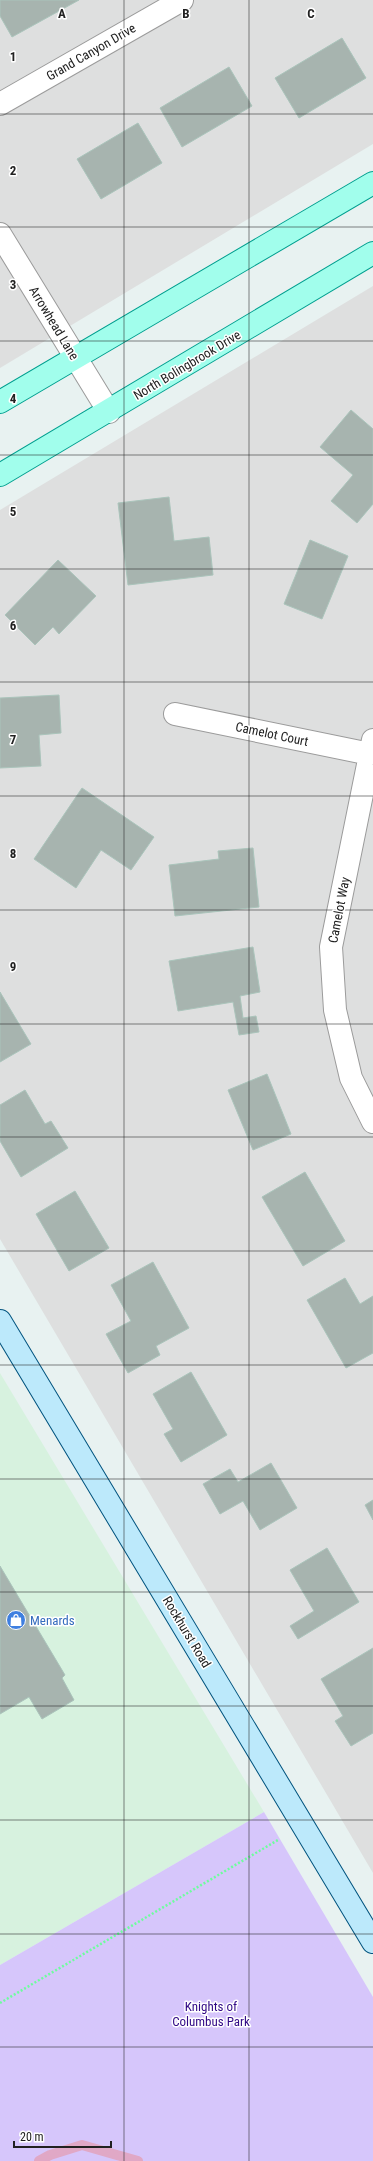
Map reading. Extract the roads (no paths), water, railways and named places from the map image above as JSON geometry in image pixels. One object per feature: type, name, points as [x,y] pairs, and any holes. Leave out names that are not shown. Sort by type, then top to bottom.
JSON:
[{"type":"main road","points":[[0,402],[373,183]]},
{"type":"main road","name":"North Bolingbrook Drive","points":[[0,475],[373,253]]},
{"type":"street","name":"Grand Canyon Drive","points":[[0,104],[182,0]]},
{"type":"street","name":"Arrowhead Lane","points":[[0,234],[108,412]]},
{"type":"street","name":"Camelot Court","points":[[175,714],[371,747]]},
{"type":"street","name":"Camelot Way","points":[[371,747],[331,947],[335,1010],[350,1078],[373,1122]]},
{"type":"street","name":"Rockhurst Road","points":[[0,1321],[373,1942]]},
{"type":"waterway","points":[[39,2161],[50,2155],[82,2145],[138,2161]]},
{"type":"place","name":"Menards","points":[[16,1620]]},
{"type":"park label","name":"Knights of Columbus Park","points":[[211,2014]]}]
